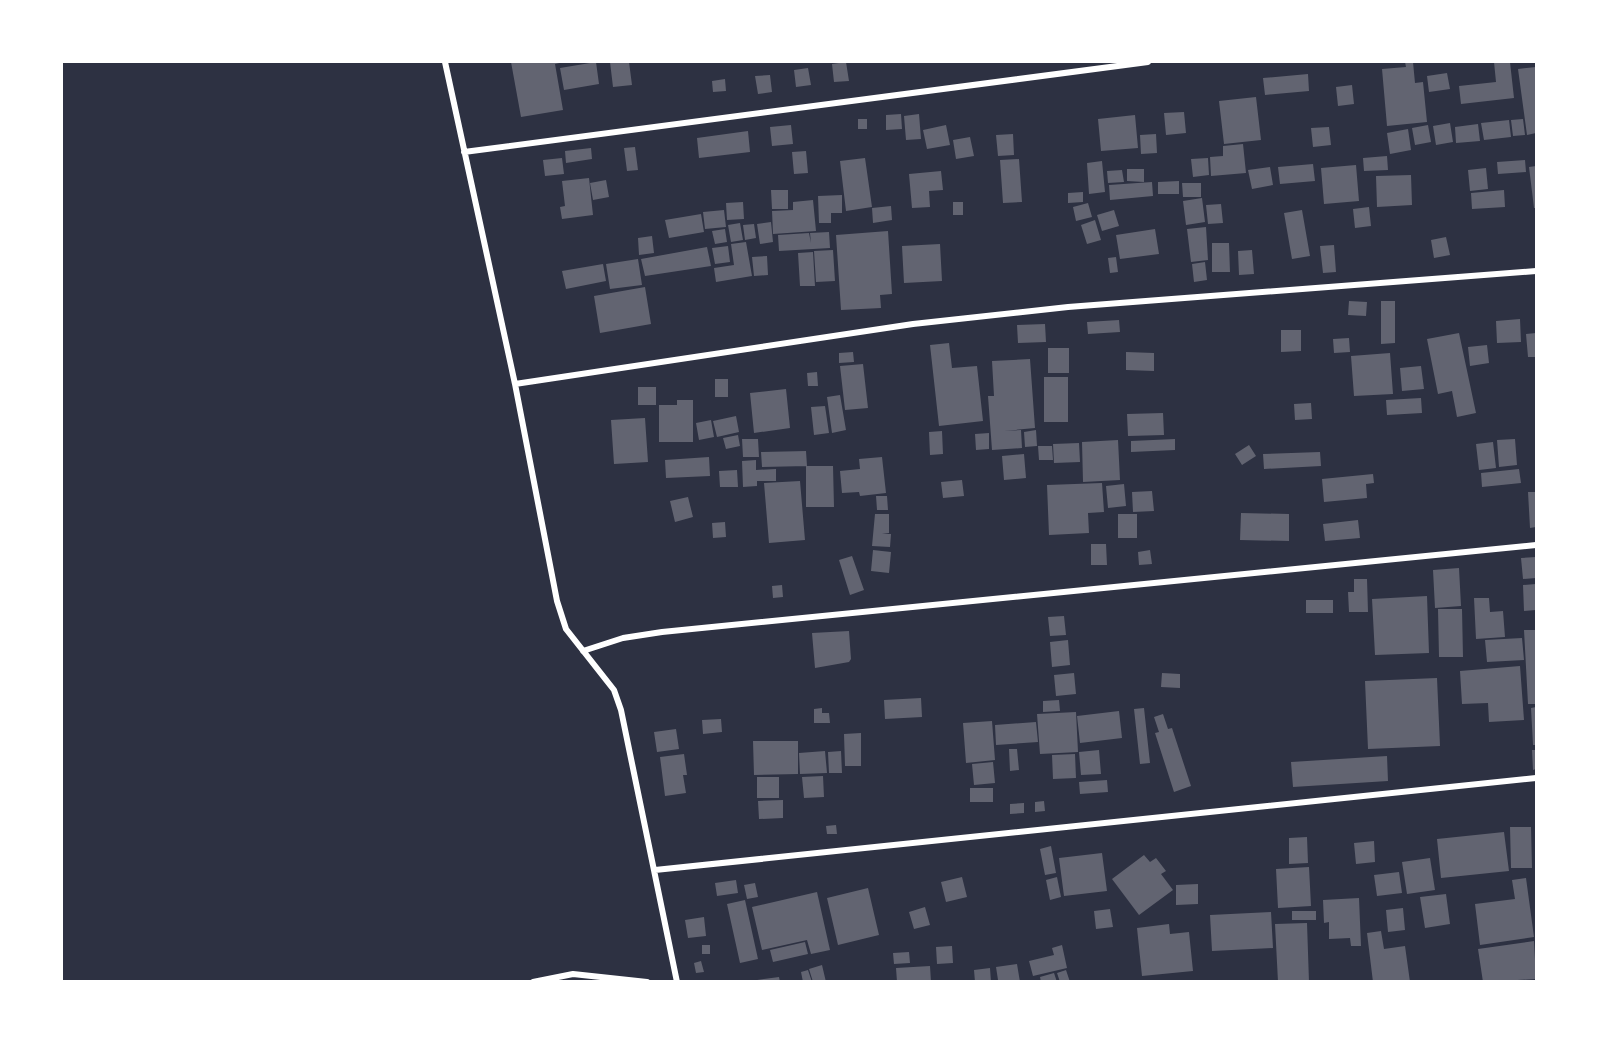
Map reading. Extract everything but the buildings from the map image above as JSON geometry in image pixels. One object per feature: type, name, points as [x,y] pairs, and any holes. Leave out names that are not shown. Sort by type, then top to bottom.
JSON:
[{"type":"street","points":[[445,62],[515,384],[557,601],[566,629],[614,690],[621,710],[677,981]]},
{"type":"street","points":[[464,152],[1148,62]]},
{"type":"street","points":[[515,384],[913,324],[1057,308],[1536,271]]},
{"type":"street","points":[[583,651],[623,638],[662,632],[1536,545]]},
{"type":"street","points":[[655,870],[1536,778]]},
{"type":"street","points":[[533,981],[573,974],[647,981]]}]
